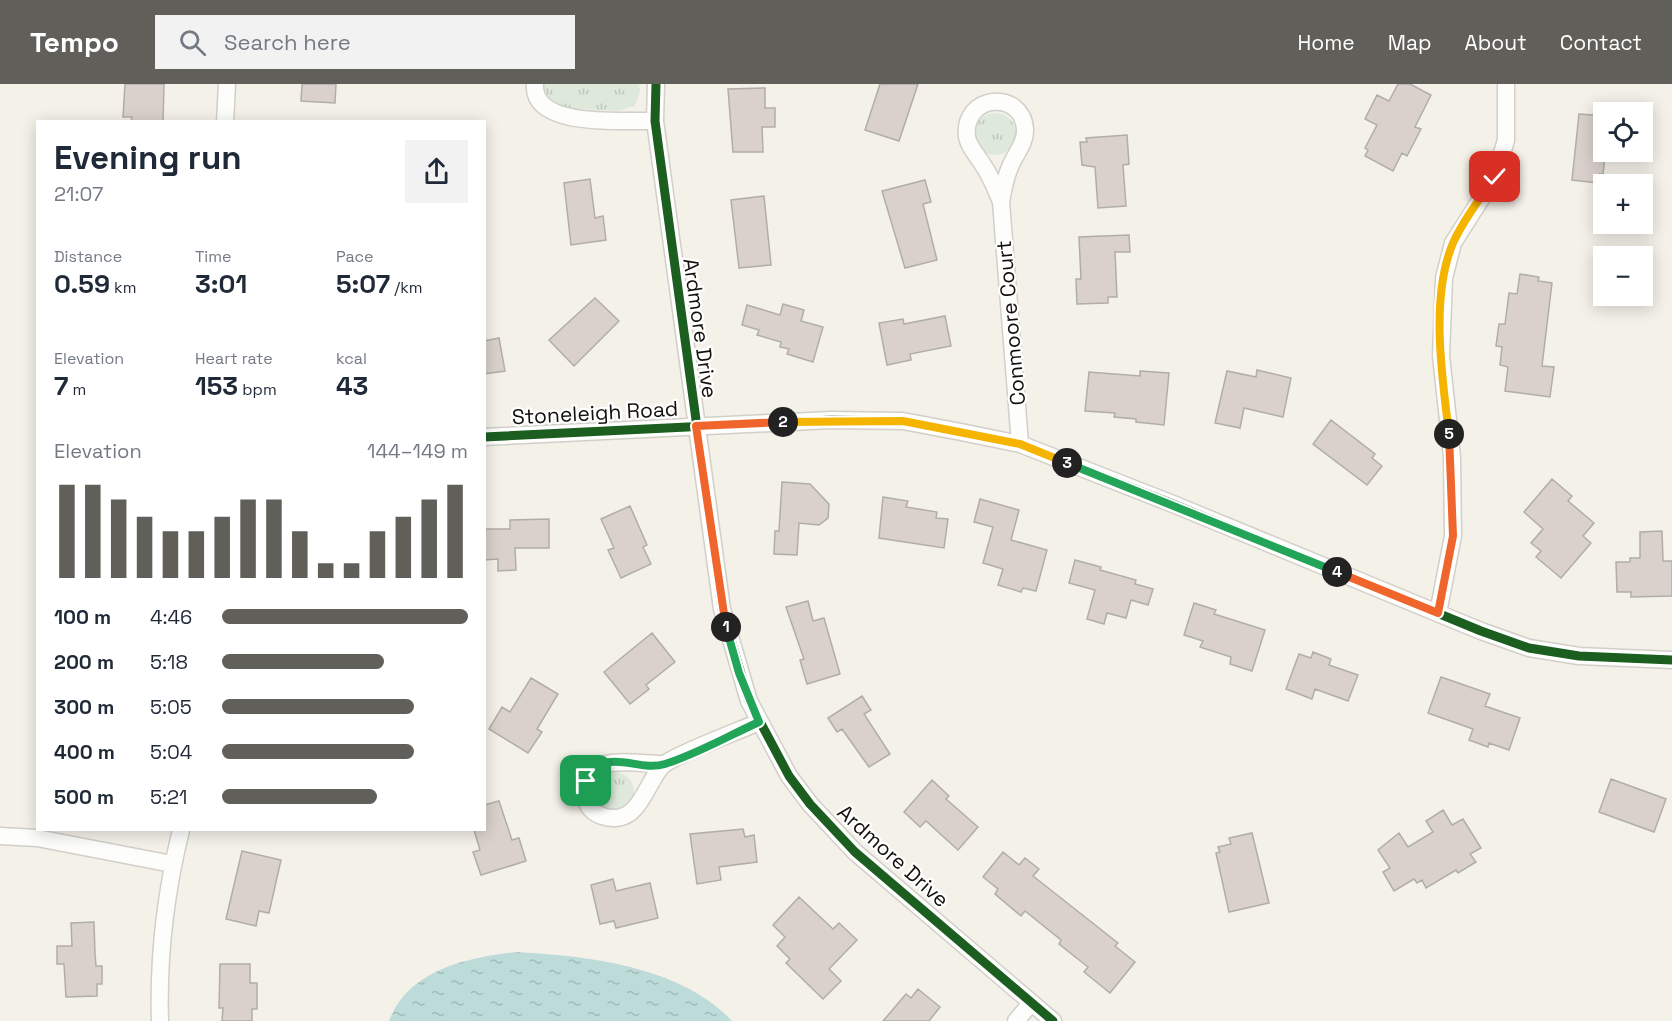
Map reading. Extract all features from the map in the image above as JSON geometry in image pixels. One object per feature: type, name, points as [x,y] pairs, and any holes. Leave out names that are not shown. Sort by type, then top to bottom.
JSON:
[{"type":"street","points":[[225,120],[227,84]]},
{"type":"street","points":[[534,84],[534,93],[540,104],[550,113],[568,117],[655,121]]},
{"type":"street","name":"Ardmore Drive","points":[[656,84],[655,121],[722,609],[739,673],[759,722],[789,776],[810,804],[855,852],[1053,1021]]},
{"type":"street","points":[[1438,613],[1453,536],[1452,457],[1441,356],[1444,278],[1453,243],[1495,177],[1506,140],[1506,84]]},
{"type":"street","name":"Conmoore Court","points":[[1001,202],[992,180],[967,140],[967,124],[972,112],[987,102],[1004,102],[1018,110],[1025,128],[1021,148],[1005,178],[1001,202],[1020,444]]},
{"type":"street","name":"Stoneleigh Road","points":[[486,437],[831,420],[903,421],[1020,444],[1529,648],[1579,656],[1672,660]]},
{"type":"street","points":[[664,764],[640,804],[631,813],[620,818],[608,818],[596,814],[589,808],[585,795],[586,781],[596,768],[607,762],[664,764],[759,722]]},
{"type":"street","points":[[160,1021],[162,969],[172,864],[181,831]]},
{"type":"street","points":[[0,836],[58,842],[172,864]]},
{"type":"street","points":[[1016,1021],[1031,1003]]},
{"type":"green space","points":[[544,84],[639,84],[640,91],[635,105],[620,111],[562,108],[554,105],[548,99]]},
{"type":"green space","points":[[995,113],[1009,120],[1016,134],[1009,148],[995,155],[981,148],[974,134],[981,120]]},
{"type":"green space","points":[[614,772],[622,773],[628,778],[633,784],[633,800],[628,806],[622,811],[614,812],[606,811],[600,806],[595,800],[594,792],[595,784],[600,778],[606,773]]},
{"type":"water","points":[[516,952],[573,957],[632,967],[686,988],[711,1002],[732,1021],[389,1021],[398,1004],[410,989],[424,978],[459,963]]},
{"type":"building","points":[[125,84],[164,84],[163,120],[131,120],[132,117],[123,117]]},
{"type":"building","points":[[302,84],[336,84],[335,103],[301,101]]},
{"type":"building","points":[[880,84],[918,84],[899,141],[865,130]]},
{"type":"building","points":[[1398,84],[1410,84],[1431,95],[1415,127],[1421,129],[1407,156],[1402,153],[1393,171],[1365,156],[1368,150],[1365,148],[1377,125],[1365,119],[1377,95],[1389,101]]},
{"type":"building","points":[[765,88],[765,108],[775,108],[775,127],[762,127],[763,152],[733,152],[728,89]]},
{"type":"building","points":[[1579,114],[1593,115],[1593,162],[1604,162],[1603,174],[1593,174],[1593,182],[1572,180]]},
{"type":"building","points":[[1127,135],[1129,164],[1123,165],[1126,206],[1098,208],[1095,167],[1082,165],[1080,142],[1087,142],[1086,138]]},
{"type":"building","points":[[590,179],[595,218],[603,216],[606,240],[571,245],[564,183]]},
{"type":"building","points":[[925,180],[931,202],[923,204],[937,260],[905,268],[882,191]]},
{"type":"building","points":[[764,196],[771,265],[739,268],[731,200]]},
{"type":"building","points":[[1129,235],[1130,252],[1115,252],[1117,297],[1108,297],[1108,303],[1077,304],[1076,279],[1081,279],[1079,237]]},
{"type":"building","points":[[1520,274],[1539,277],[1538,281],[1552,283],[1542,366],[1554,367],[1550,397],[1505,391],[1508,367],[1500,365],[1502,347],[1496,346],[1499,324],[1505,324],[1509,293],[1517,294]]},
{"type":"building","points":[[595,298],[619,321],[574,366],[549,340]]},
{"type":"building","points":[[783,304],[804,310],[801,321],[823,327],[813,362],[787,354],[789,349],[780,347],[781,342],[757,335],[759,330],[742,325],[747,305],[780,315]]},
{"type":"building","points":[[945,316],[951,346],[910,354],[911,360],[887,365],[879,323],[903,319],[904,324]]},
{"type":"building","points":[[499,338],[505,371],[486,374],[486,341]]},
{"type":"building","points":[[1257,370],[1291,378],[1283,417],[1244,408],[1240,428],[1215,423],[1227,371],[1256,377]]},
{"type":"building","points":[[1140,371],[1169,373],[1164,425],[1114,417],[1115,413],[1085,411],[1089,372],[1140,376]]},
{"type":"building","points":[[1331,420],[1375,454],[1372,458],[1382,466],[1367,485],[1313,444]]},
{"type":"building","points":[[1552,479],[1572,496],[1568,501],[1594,523],[1583,536],[1591,543],[1561,578],[1536,557],[1541,551],[1531,543],[1543,529],[1524,512]]},
{"type":"building","points":[[782,482],[810,484],[829,504],[828,518],[819,525],[799,523],[797,555],[774,554],[775,531],[779,531]]},
{"type":"building","points":[[883,497],[908,501],[906,507],[937,512],[936,518],[948,519],[944,548],[879,538]]},
{"type":"building","points":[[980,499],[1019,510],[1011,540],[1047,550],[1036,591],[1023,588],[1021,592],[998,585],[1003,569],[983,563],[993,527],[974,522]]},
{"type":"building","points":[[630,506],[647,545],[643,547],[651,564],[621,578],[608,550],[614,548],[601,519]]},
{"type":"building","points":[[549,519],[549,548],[515,548],[516,570],[498,571],[498,559],[486,560],[486,529],[510,529],[510,520]]},
{"type":"building","points":[[1662,531],[1663,561],[1672,561],[1672,596],[1631,597],[1631,592],[1617,592],[1616,562],[1630,562],[1630,558],[1640,558],[1640,532]]},
{"type":"building","points":[[1075,560],[1136,580],[1135,584],[1153,589],[1148,605],[1131,600],[1126,618],[1107,613],[1104,624],[1087,619],[1095,590],[1069,583]]},
{"type":"building","points":[[808,601],[813,621],[824,618],[840,674],[807,684],[800,660],[804,659],[786,607]]},
{"type":"building","points":[[1194,603],[1216,610],[1214,614],[1265,630],[1252,671],[1230,664],[1231,657],[1200,647],[1203,641],[1184,635]]},
{"type":"building","points":[[652,633],[675,662],[646,685],[649,689],[630,704],[604,672]]},
{"type":"building","points":[[1313,652],[1331,659],[1329,665],[1358,675],[1348,701],[1315,689],[1312,699],[1286,689],[1299,654],[1311,658]]},
{"type":"building","points":[[1441,677],[1490,694],[1485,706],[1520,718],[1509,750],[1489,743],[1488,747],[1469,740],[1473,729],[1428,713]]},
{"type":"building","points":[[531,678],[558,694],[537,729],[542,732],[528,753],[489,729],[502,707],[510,712]]},
{"type":"building","points":[[862,696],[871,710],[864,714],[890,754],[869,767],[842,729],[837,732],[828,718]]},
{"type":"building","points":[[1611,779],[1666,799],[1654,832],[1599,812]]},
{"type":"building","points":[[932,780],[949,796],[946,799],[978,827],[958,850],[926,821],[920,827],[904,812]]},
{"type":"building","points":[[499,801],[512,840],[519,838],[526,861],[481,875],[473,852],[480,850],[474,831],[486,831],[486,804]]},
{"type":"building","points":[[1443,810],[1452,825],[1463,819],[1481,848],[1470,854],[1476,862],[1458,873],[1456,870],[1426,888],[1422,880],[1417,883],[1414,879],[1394,891],[1383,872],[1390,868],[1378,850],[1399,833],[1408,847],[1433,832],[1426,821]]},
{"type":"building","points":[[743,829],[745,837],[754,835],[757,862],[719,867],[721,880],[697,884],[690,834]]},
{"type":"building","points":[[1252,833],[1269,903],[1229,912],[1216,853],[1220,852],[1218,847],[1231,844],[1229,838]]},
{"type":"building","points":[[242,851],[281,860],[269,913],[259,911],[256,926],[226,919]]},
{"type":"building","points":[[1003,852],[1019,865],[1025,858],[1039,869],[1033,876],[1118,943],[1115,946],[1135,962],[1110,993],[1084,972],[1088,967],[1059,944],[1061,940],[1025,911],[1021,916],[995,894],[998,889],[983,877]]},
{"type":"building","points":[[613,879],[616,891],[650,883],[658,918],[616,928],[614,921],[600,924],[591,885]]},
{"type":"building","points":[[799,897],[833,929],[839,923],[857,940],[829,969],[841,981],[823,999],[786,963],[790,959],[777,946],[785,937],[773,925]]},
{"type":"building","points":[[94,922],[96,966],[102,966],[102,984],[97,984],[97,996],[66,997],[64,964],[57,964],[57,946],[72,946],[71,923]]},
{"type":"building","points":[[220,964],[250,964],[250,983],[257,983],[257,1009],[252,1009],[252,1021],[222,1021],[223,1008],[219,1008]]},
{"type":"building","points":[[918,989],[940,1007],[929,1021],[883,1021],[906,994],[911,998]]},
{"type":"cycle path","points":[[656,84],[655,121],[722,609],[749,701],[789,776],[810,804],[855,852],[1053,1021]]},
{"type":"cycle path","points":[[486,437],[831,420],[903,421],[1020,444],[1173,504],[1481,631],[1529,648],[1579,656],[1672,660]]},
{"type":"route","points":[[586,781],[596,768],[607,762],[664,764],[759,722],[739,673],[722,609],[696,426],[831,420],[903,421],[1020,444],[1438,613],[1453,536],[1452,457],[1441,356],[1444,278],[1453,243],[1495,177]]}]
